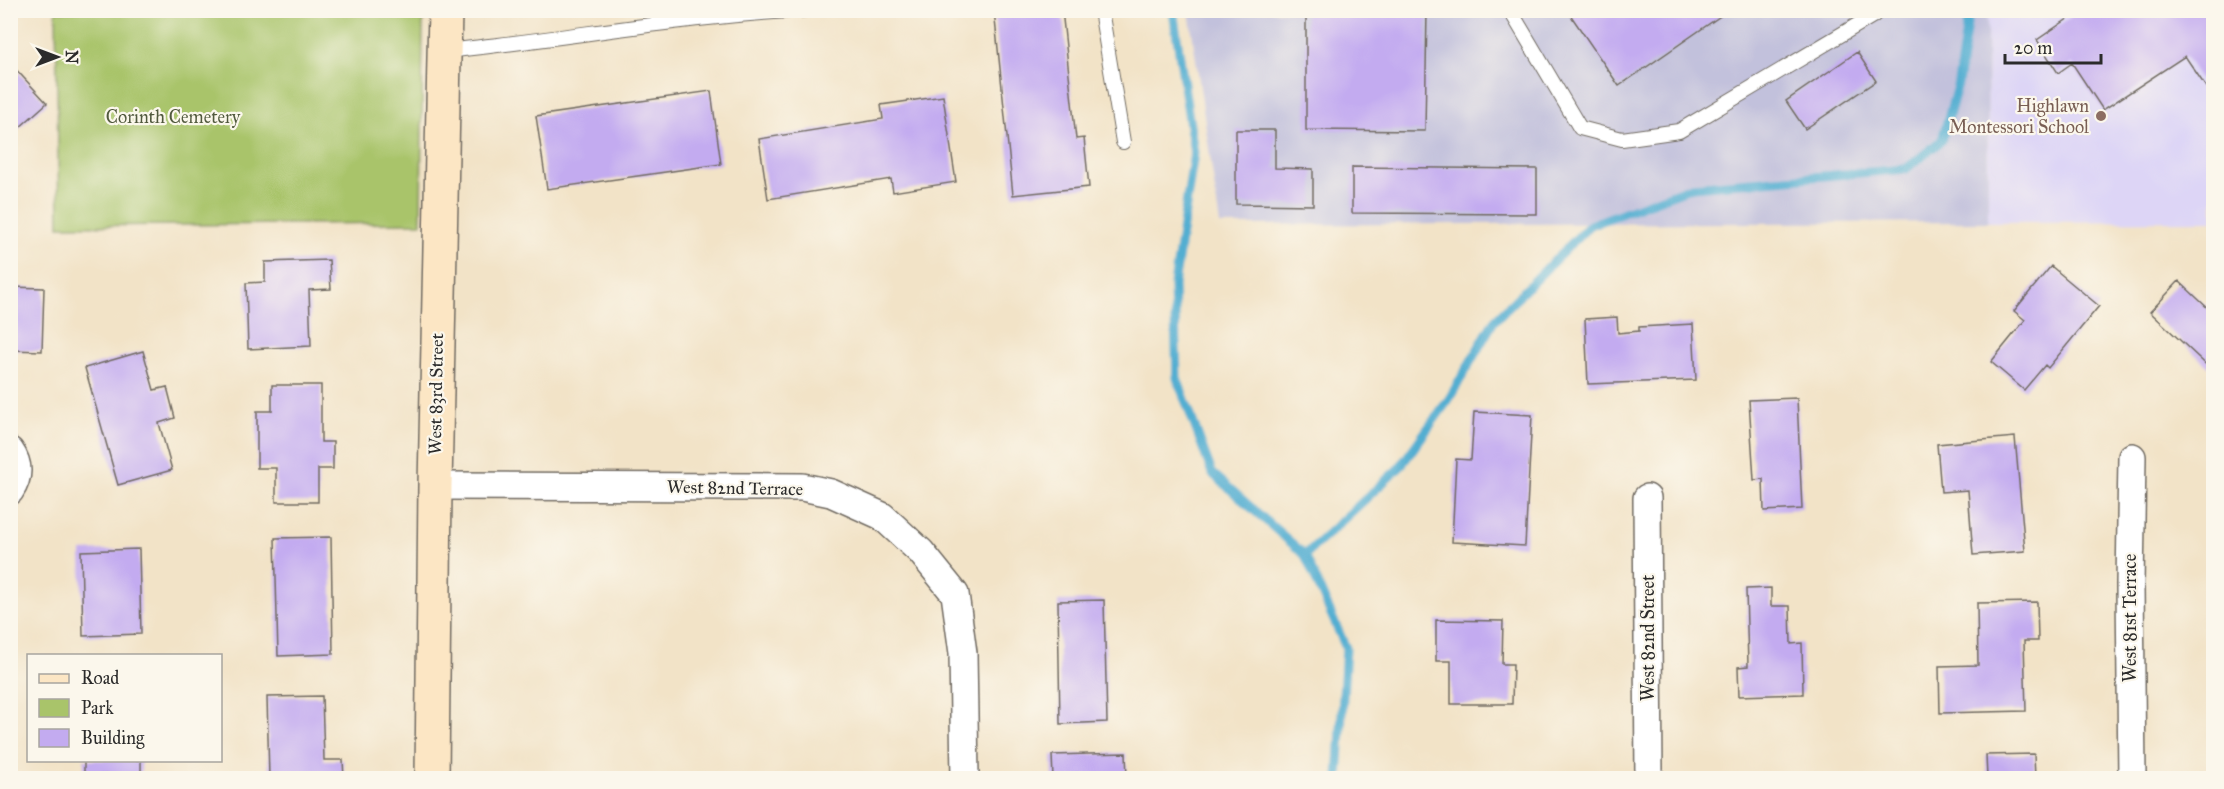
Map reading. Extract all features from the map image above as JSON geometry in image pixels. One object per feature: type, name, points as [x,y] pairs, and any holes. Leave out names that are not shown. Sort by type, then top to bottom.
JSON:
[{"type":"street","name":"West 83rd Street","points":[[432,778],[435,486],[445,10]]},
{"type":"street","points":[[10,451],[16,458],[18,470],[16,482],[10,491]]},
{"type":"street","name":"West 81st Terrace","points":[[2132,457],[2130,585],[2132,778]]},
{"type":"street","name":"West 82nd Terrace","points":[[435,486],[802,487],[831,492],[882,516],[921,552],[955,594],[963,653],[965,778]]},
{"type":"street","name":"West 82nd Street","points":[[1647,498],[1649,778]]},
{"type":"lane","points":[[445,51],[749,13],[806,10]]},
{"type":"lane","points":[[1101,10],[1123,142]]},
{"type":"lane","points":[[1510,10],[1580,128],[1622,139],[1679,131],[1874,15],[1878,10]]},
{"type":"shaded area","points":[[1189,11],[1987,11],[1988,222],[1220,225]]},
{"type":"shaded area","name":"Highlawn Montessori School","points":[[1987,11],[2213,11],[2213,221],[1988,222]]},
{"type":"green space","name":"Corinth Cemetery","points":[[56,11],[423,11],[421,223],[59,226]]},
{"type":"building","points":[[994,10],[1062,10],[1076,139],[1084,138],[1089,187],[1013,195]]},
{"type":"building","points":[[1306,10],[1427,10],[1425,131],[1306,130]]},
{"type":"building","points":[[1567,10],[1729,10],[1619,86]]},
{"type":"building","points":[[2081,10],[2214,10],[2214,99],[2185,56],[2103,110],[2072,63],[2058,73],[2037,40]]},
{"type":"building","points":[[1857,52],[1876,81],[1805,129],[1786,101]]},
{"type":"building","points":[[10,63],[47,103],[10,136]]},
{"type":"building","points":[[711,91],[721,164],[547,189],[536,116]]},
{"type":"building","points":[[943,96],[956,182],[893,192],[891,179],[768,199],[759,139],[883,119],[881,105]]},
{"type":"building","points":[[1236,130],[1275,130],[1275,168],[1313,169],[1313,205],[1236,204]]},
{"type":"building","points":[[1352,167],[1537,169],[1537,214],[1352,213]]},
{"type":"building","points":[[329,260],[331,289],[309,290],[311,346],[248,349],[246,283],[265,282],[265,262]]},
{"type":"building","points":[[2051,266],[2099,306],[2048,368],[2045,365],[2024,390],[1991,362],[2025,320],[2014,311]]},
{"type":"building","points":[[2179,281],[2214,314],[2214,372],[2150,312]]},
{"type":"building","points":[[10,287],[44,288],[42,351],[10,350]]},
{"type":"building","points":[[1617,317],[1618,333],[1639,331],[1639,327],[1693,324],[1696,380],[1588,384],[1585,319]]},
{"type":"building","points":[[143,351],[154,390],[167,387],[175,418],[159,423],[172,470],[118,485],[85,368]]},
{"type":"building","points":[[272,385],[321,385],[321,442],[333,442],[333,469],[318,469],[318,502],[276,502],[276,468],[257,468],[257,411],[272,411]]},
{"type":"building","points":[[1797,398],[1802,509],[1764,511],[1763,479],[1754,480],[1749,400]]},
{"type":"building","points":[[1474,412],[1532,415],[1525,546],[1452,542],[1456,459],[1471,460]]},
{"type":"building","points":[[2015,437],[2025,551],[1973,555],[1968,490],[1941,492],[1937,444]]},
{"type":"building","points":[[331,537],[333,654],[278,656],[275,538]]},
{"type":"building","points":[[139,549],[141,634],[83,636],[81,551]]},
{"type":"building","points":[[1771,588],[1771,606],[1790,606],[1791,644],[1802,643],[1803,694],[1739,696],[1738,667],[1748,666],[1746,589]]},
{"type":"building","points":[[1104,600],[1107,722],[1060,724],[1058,601]]},
{"type":"building","points":[[2037,602],[2038,641],[2024,641],[2026,711],[1940,713],[1939,666],[1978,665],[1977,603]]},
{"type":"building","points":[[1436,620],[1503,621],[1502,664],[1513,664],[1512,704],[1451,704],[1451,661],[1436,661]]},
{"type":"building","points":[[322,696],[324,760],[343,760],[344,778],[269,778],[267,697]]},
{"type":"building","points":[[1126,753],[1127,778],[1053,778],[1052,755]]},
{"type":"building","points":[[2034,754],[2035,778],[1987,778],[1986,755]]},
{"type":"building","points":[[84,762],[141,762],[141,774],[84,775]]},
{"type":"waterway","points":[[1173,10],[1194,153],[1174,285],[1177,378],[1212,473],[1305,555],[1346,648],[1338,778]]},
{"type":"waterway","points":[[1305,555],[1400,467],[1449,399],[1494,321],[1590,225],[1692,187],[1906,169],[1942,140],[1958,83],[1969,10]]},
{"type":"place","name":"Highlawn Montessori School","points":[[2101,116]]}]
